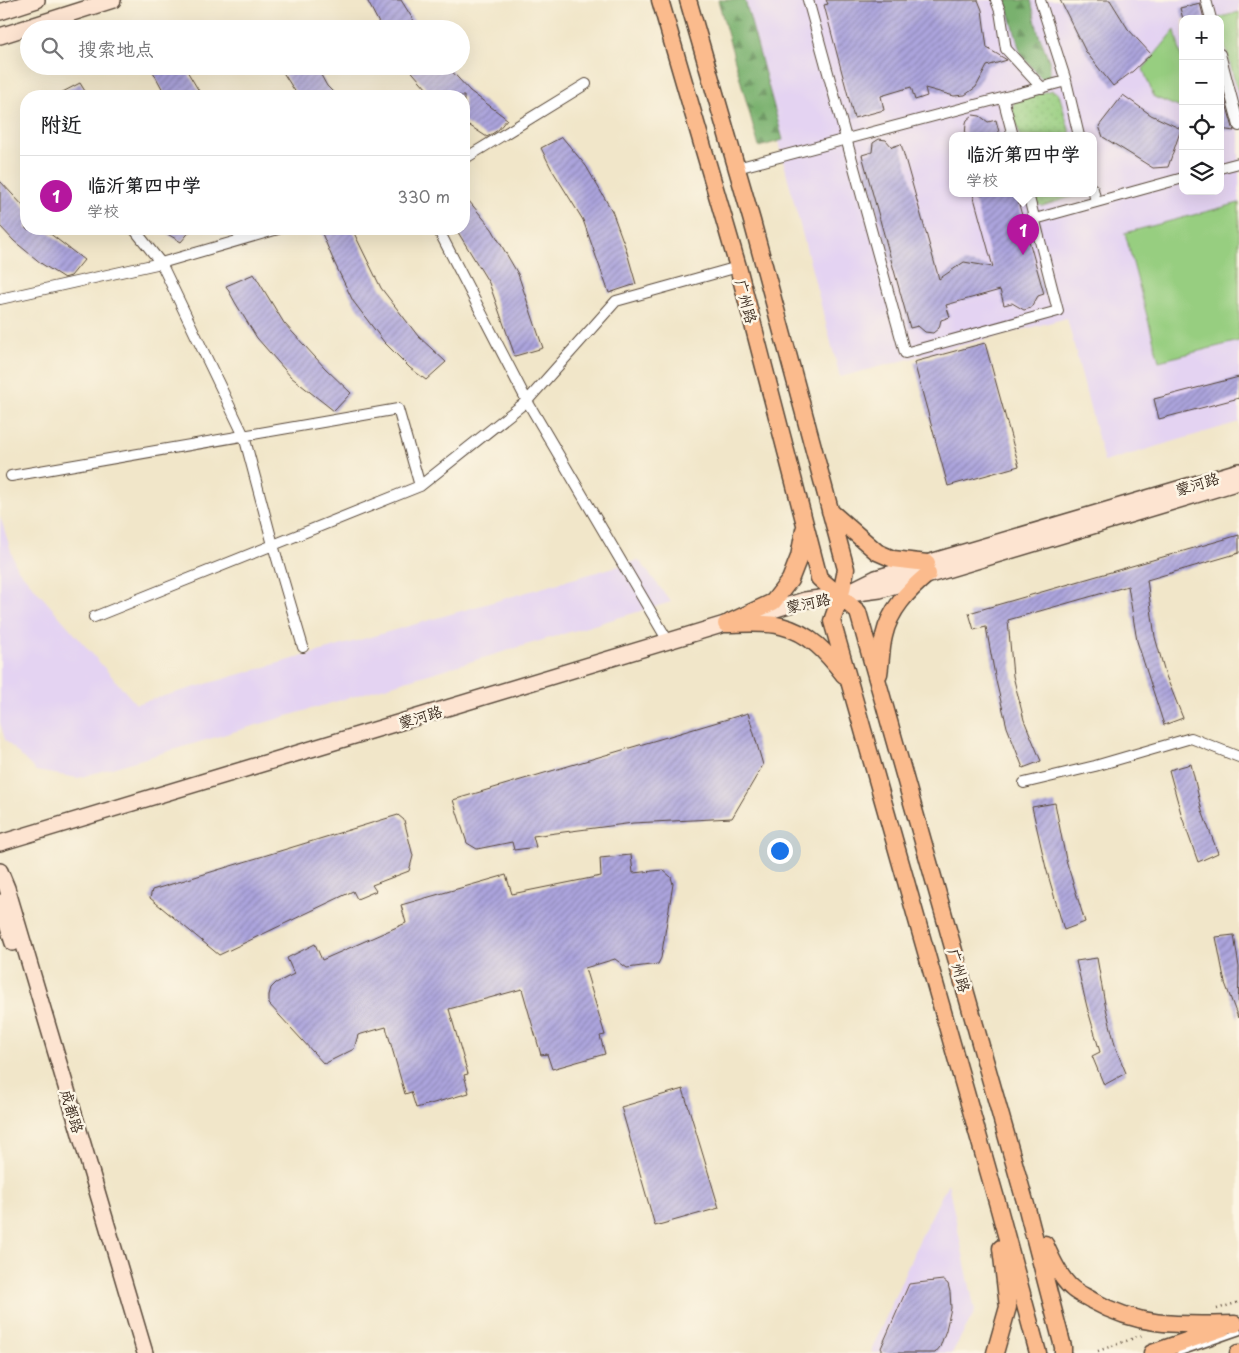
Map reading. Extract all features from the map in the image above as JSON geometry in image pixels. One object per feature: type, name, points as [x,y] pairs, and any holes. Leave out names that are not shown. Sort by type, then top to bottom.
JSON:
[{"type":"main road","name":"广州路","points":[[660,0],[738,267],[819,578],[858,612],[1026,1204],[1063,1353]]},
{"type":"main road","name":"广州路","points":[[688,0],[737,168],[846,569],[841,596],[832,621],[1038,1353]]},
{"type":"main road","points":[[830,510],[877,552],[893,559],[928,569],[910,588],[894,610],[884,635],[878,682]]},
{"type":"main road","points":[[726,624],[773,602],[790,580],[799,558],[805,525]]},
{"type":"main road","points":[[726,624],[780,626],[807,636],[825,651],[850,682]]},
{"type":"main road","points":[[1026,1204],[1053,1263],[1072,1289],[1110,1310],[1134,1319],[1173,1325],[1238,1326]]},
{"type":"main road","points":[[995,1353],[1008,1307],[1001,1251],[999,1209]]},
{"type":"main road","points":[[1152,1353],[1238,1326]]},
{"type":"street","points":[[0,12],[37,0]]},
{"type":"street","points":[[50,20],[113,0]]},
{"type":"street","points":[[808,0],[905,353],[1058,311],[1029,197]]},
{"type":"street","points":[[996,0],[1000,11],[1006,49],[1042,88]]},
{"type":"street","points":[[1040,0],[1066,81],[1078,132]]},
{"type":"street","points":[[1206,0],[1210,15]]},
{"type":"street","points":[[0,36],[20,30]]},
{"type":"street","points":[[1222,60],[1239,126]]},
{"type":"street","points":[[737,168],[1066,81]]},
{"type":"street","points":[[470,155],[586,84]]},
{"type":"street","points":[[1003,98],[1012,132]]},
{"type":"street","points":[[1224,167],[1239,163]]},
{"type":"street","points":[[1035,219],[1179,179]]},
{"type":"street","points":[[1095,197],[1096,202]]},
{"type":"street","points":[[139,235],[161,263],[244,436],[273,545],[304,647]]},
{"type":"street","points":[[0,300],[161,263],[257,235]]},
{"type":"street","points":[[441,235],[527,401],[668,641]]},
{"type":"street","points":[[94,618],[420,486],[527,401],[616,301],[738,267]]},
{"type":"street","points":[[11,476],[398,409],[420,486]]},
{"type":"street","name":"蒙河路","points":[[928,569],[1239,471]]},
{"type":"street","name":"蒙河路","points":[[0,843],[805,600],[841,596],[876,578],[928,569],[1239,482]]},
{"type":"street","points":[[1024,783],[1094,766],[1191,738],[1239,757]]},
{"type":"street","name":"成都路","points":[[0,871],[7,888],[145,1353]]},
{"type":"street","name":"成都路","points":[[0,902],[137,1353]]},
{"type":"lane","points":[[1179,1353],[1238,1326]]},
{"type":"shaded area","points":[[741,0],[1239,0],[1239,422],[1104,462],[1067,318],[840,377]]},
{"type":"shaded area","points":[[0,516],[16,567],[136,704],[639,560],[671,602],[78,778],[36,771],[5,740],[0,723]]},
{"type":"shaded area","points":[[948,1183],[975,1311],[952,1353],[872,1353],[872,1349],[919,1241]]},
{"type":"green space","points":[[718,0],[745,0],[783,140],[759,147]]},
{"type":"green space","points":[[1006,0],[1031,0],[1038,32],[1050,63],[1050,76],[1042,79],[1021,55]]},
{"type":"green space","points":[[1239,12],[1239,96],[1224,42],[1224,16]]},
{"type":"green space","points":[[1175,30],[1179,48],[1179,107],[1154,97],[1143,69]]},
{"type":"green space","points":[[1052,90],[1059,94],[1070,132],[1019,132],[1012,108],[1015,101]]},
{"type":"green space","points":[[1036,197],[1071,197],[1042,206],[1037,203]]},
{"type":"green space","points":[[1239,203],[1239,341],[1159,361],[1125,233]]},
{"type":"building","points":[[367,0],[401,0],[413,20],[377,20]]},
{"type":"building","points":[[826,0],[978,0],[982,10],[987,48],[1007,60],[987,66],[976,87],[965,95],[954,96],[925,88],[927,96],[915,100],[911,87],[881,96],[884,110],[854,118],[824,5],[828,4]]},
{"type":"building","points":[[1060,0],[1110,0],[1128,29],[1151,54],[1113,86],[1086,52]]},
{"type":"building","points":[[1200,3],[1203,15],[1182,15],[1180,8]]},
{"type":"building","points":[[155,75],[189,75],[198,90],[163,90]]},
{"type":"building","points":[[285,75],[321,75],[331,90],[294,90]]},
{"type":"building","points":[[415,75],[455,75],[469,90],[428,90]]},
{"type":"building","points":[[80,83],[84,90],[67,90]]},
{"type":"building","points":[[470,91],[507,119],[498,130],[487,137],[470,126]]},
{"type":"building","points":[[1123,95],[1151,115],[1179,128],[1179,135],[1168,167],[1153,168],[1103,137],[1099,126]]},
{"type":"building","points":[[1224,97],[1234,131],[1224,130]]},
{"type":"building","points":[[973,115],[980,116],[988,122],[996,120],[999,132],[965,132],[967,120]]},
{"type":"building","points":[[562,137],[586,166],[612,211],[636,284],[609,293],[583,220],[541,148]]},
{"type":"building","points":[[879,139],[886,140],[892,147],[901,144],[939,279],[964,262],[993,267],[974,197],[1017,197],[1044,294],[1038,296],[1031,308],[1024,310],[1012,303],[1004,305],[1000,290],[946,305],[950,317],[941,320],[939,328],[933,333],[925,332],[918,326],[910,328],[862,155],[872,152],[873,143]]},
{"type":"building","points":[[0,181],[20,203],[20,235],[52,235],[84,260],[71,276],[64,278],[42,264],[14,241],[0,226]]},
{"type":"building","points":[[470,202],[492,229],[518,274],[543,348],[515,356],[489,283],[460,235],[470,235]]},
{"type":"building","points":[[169,235],[187,235],[181,242]]},
{"type":"building","points":[[323,235],[355,235],[381,288],[418,336],[446,362],[426,380],[410,368],[384,342],[353,301]]},
{"type":"building","points":[[254,274],[284,323],[351,393],[334,411],[291,377],[257,338],[236,304],[226,286]]},
{"type":"building","points":[[985,343],[1019,466],[948,486],[914,362]]},
{"type":"building","points":[[1239,377],[1239,398],[1159,419],[1154,399]]},
{"type":"building","points":[[1239,535],[1239,553],[1147,580],[1155,637],[1166,676],[1183,718],[1164,725],[1137,641],[1128,586],[1008,620],[1013,676],[1024,720],[1041,761],[1023,768],[1007,727],[986,627],[974,630],[969,613]]},
{"type":"building","points":[[748,713],[763,765],[732,818],[633,823],[533,836],[536,847],[514,850],[512,842],[477,849],[467,843],[453,800]]},
{"type":"building","points":[[1191,764],[1202,811],[1218,853],[1198,862],[1182,817],[1169,770]]},
{"type":"building","points":[[1055,803],[1066,860],[1085,922],[1064,930],[1046,868],[1032,807]]},
{"type":"building","points":[[398,815],[404,820],[413,856],[409,871],[372,885],[376,891],[357,899],[353,891],[219,955],[150,898],[152,890]]},
{"type":"building","points":[[631,855],[633,873],[663,870],[671,877],[673,884],[661,958],[658,964],[627,968],[615,959],[585,968],[605,1035],[600,1036],[605,1054],[552,1069],[547,1054],[541,1055],[522,989],[449,1009],[468,1074],[464,1075],[469,1093],[416,1108],[411,1092],[405,1094],[386,1027],[358,1035],[354,1049],[324,1064],[269,1004],[271,988],[276,983],[294,974],[287,958],[315,944],[322,960],[406,923],[401,905],[506,875],[512,894],[601,876],[600,858]]},
{"type":"building","points":[[1234,935],[1239,967],[1238,1018],[1225,983],[1216,937]]},
{"type":"building","points":[[1097,958],[1105,1004],[1116,1049],[1126,1073],[1104,1085],[1092,1056],[1100,1052],[1076,961]]},
{"type":"building","points":[[683,1089],[719,1208],[655,1226],[621,1107]]},
{"type":"building","points":[[943,1280],[948,1284],[951,1308],[940,1347],[935,1353],[884,1353],[881,1348],[909,1284]]},
{"type":"place","name":"临沂第四中学","points":[[1023,255]]}]
